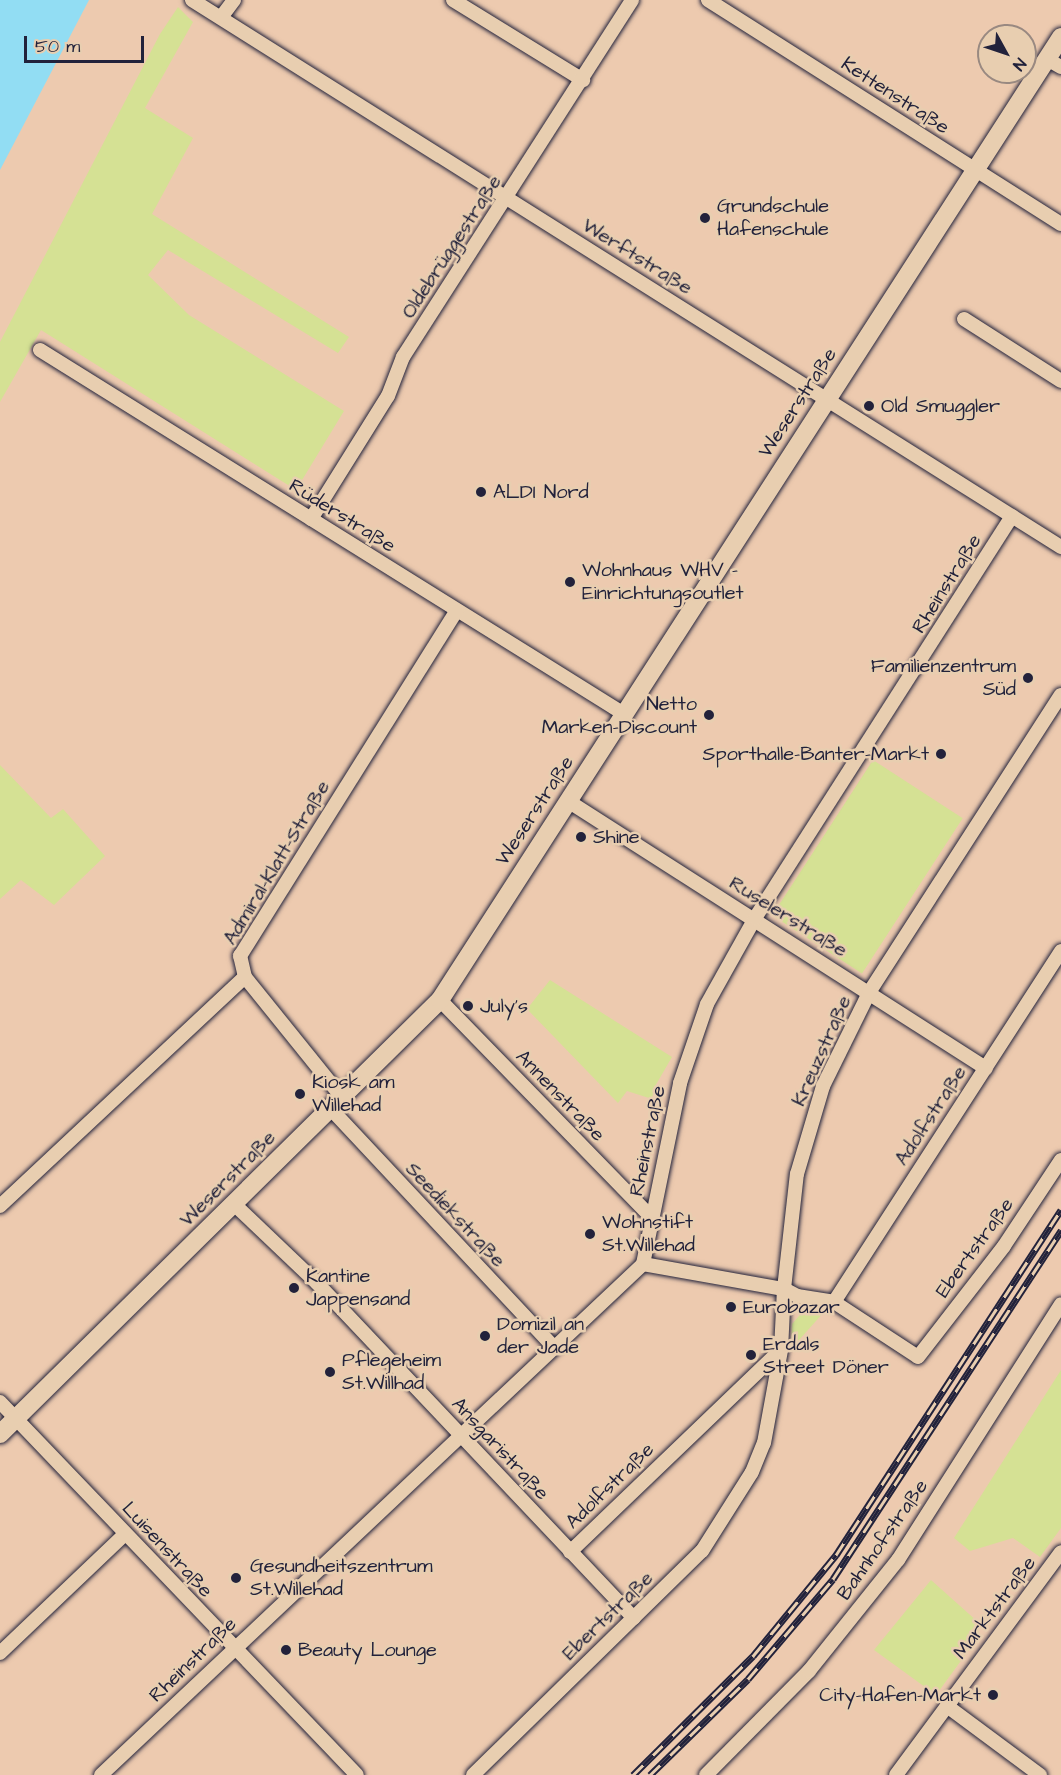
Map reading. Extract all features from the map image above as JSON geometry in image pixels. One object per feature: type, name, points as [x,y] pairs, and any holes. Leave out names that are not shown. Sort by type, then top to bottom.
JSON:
[{"type":"street","name":"Werftstraße","points":[[192,0],[222,16],[1061,548]]},
{"type":"street","points":[[222,16],[234,0]]},
{"type":"street","points":[[453,0],[583,80]]},
{"type":"street","name":"Oldebrüggestraße","points":[[311,519],[388,396],[403,357],[508,199],[632,0]]},
{"type":"street","name":"Kettenstraße","points":[[708,0],[1061,224]]},
{"type":"street","name":"Weserstraße","points":[[0,1434],[235,1205],[440,1000],[975,171],[1054,63],[1061,37]]},
{"type":"street","points":[[964,319],[1061,381]]},
{"type":"street","name":"Rüderstraße","points":[[40,350],[624,714]]},
{"type":"street","name":"Rheinstraße","points":[[101,1775],[459,1433],[643,1264],[684,1071],[707,1004],[755,918],[1012,516]]},
{"type":"street","name":"Admiral-Klatt-Straße","points":[[0,1206],[244,977],[240,956],[457,610]]},
{"type":"street","name":"Kreuzstraße","points":[[752,1472],[769,1422],[781,1350],[784,1289],[797,1174],[807,1133],[844,1039],[870,991],[1061,696]]},
{"type":"street","name":"Ruselerstraße","points":[[568,801],[870,991],[986,1068]]},
{"type":"street","name":"Adolfstraße","points":[[834,1302],[1061,951]]},
{"type":"street","name":"Seediekstraße","points":[[244,977],[336,1102],[553,1346]]},
{"type":"street","name":"Annenstraße","points":[[440,1000],[651,1218]]},
{"type":"street","name":"Ebertstraße","points":[[834,1302],[918,1357],[1004,1246],[1061,1160]]},
{"type":"street","name":"Ansgaristraße","points":[[235,1205],[317,1283],[634,1618]]},
{"type":"street","points":[[643,1264],[784,1289],[797,1296],[834,1302]]},
{"type":"street","name":"Bahnhofstraße","points":[[706,1775],[809,1671],[898,1560],[1061,1304]]},
{"type":"street","name":"Adolfstraße","points":[[570,1552],[781,1350]]},
{"type":"street","name":"Luisenstraße","points":[[0,1402],[357,1775]]},
{"type":"street","name":"Ebertstraße","points":[[473,1775],[702,1551],[752,1472]]},
{"type":"street","points":[[0,1653],[125,1534]]},
{"type":"street","name":"Marktstraße","points":[[896,1775],[1061,1552]]},
{"type":"street","points":[[946,1706],[1040,1775]]},
{"type":"green space","points":[[178,7],[193,22],[145,108],[193,138],[152,214],[349,337],[338,353],[168,250],[148,275],[189,315],[344,411],[296,490],[41,330],[0,402],[0,342],[160,34]]},
{"type":"green space","points":[[873,760],[963,818],[862,973],[772,915]]},
{"type":"green space","points":[[0,765],[51,818],[63,809],[105,856],[54,905],[21,880],[0,899]]},
{"type":"green space","points":[[550,980],[672,1057],[654,1088],[652,1099],[627,1091],[618,1103],[527,1009]]},
{"type":"green space","points":[[805,1309],[824,1312],[791,1349],[792,1324]]},
{"type":"green space","points":[[1061,1370],[1061,1528],[1040,1557],[1013,1538],[970,1551],[954,1538]]},
{"type":"green space","points":[[931,1580],[978,1622],[979,1636],[936,1695],[874,1650]]},
{"type":"water","points":[[0,0],[89,0],[0,170]]},
{"type":"railway","points":[[633,1775],[753,1656],[836,1555],[1061,1210]]},
{"type":"railway","points":[[650,1775],[748,1679],[833,1579],[1061,1230]]},
{"type":"place","name":"Grundschule Hafenschule","points":[[705,218]]},
{"type":"place","name":"Old Smuggler","points":[[869,406]]},
{"type":"place","name":"ALDI Nord","points":[[481,492]]},
{"type":"place","name":"Wohnhaus WHV - Einrichtungsoutlet","points":[[570,582]]},
{"type":"place","name":"Familienzentrum Süd","points":[[1028,678]]},
{"type":"place","name":"Netto Marken-Discount","points":[[709,715]]},
{"type":"place","name":"Sporthalle-Banter-Markt","points":[[941,754]]},
{"type":"place","name":"Shine","points":[[581,837]]},
{"type":"place","name":"July's","points":[[468,1006]]},
{"type":"place","name":"Kiosk am Willehad","points":[[300,1094]]},
{"type":"place","name":"Wohnstift St.Willehad","points":[[590,1234]]},
{"type":"place","name":"Kantine Jappensand","points":[[294,1288]]},
{"type":"place","name":"Eurobazar","points":[[731,1307]]},
{"type":"place","name":"Domizil an der Jade","points":[[485,1336]]},
{"type":"place","name":"Erdals Street Döner","points":[[751,1355]]},
{"type":"place","name":"Pflegeheim St.Willhad","points":[[330,1372]]},
{"type":"place","name":"Gesundheitszentrum St.Willehad","points":[[236,1578]]},
{"type":"place","name":"Beauty Lounge","points":[[286,1650]]},
{"type":"place","name":"City-Hafen-Markt","points":[[993,1695]]}]
